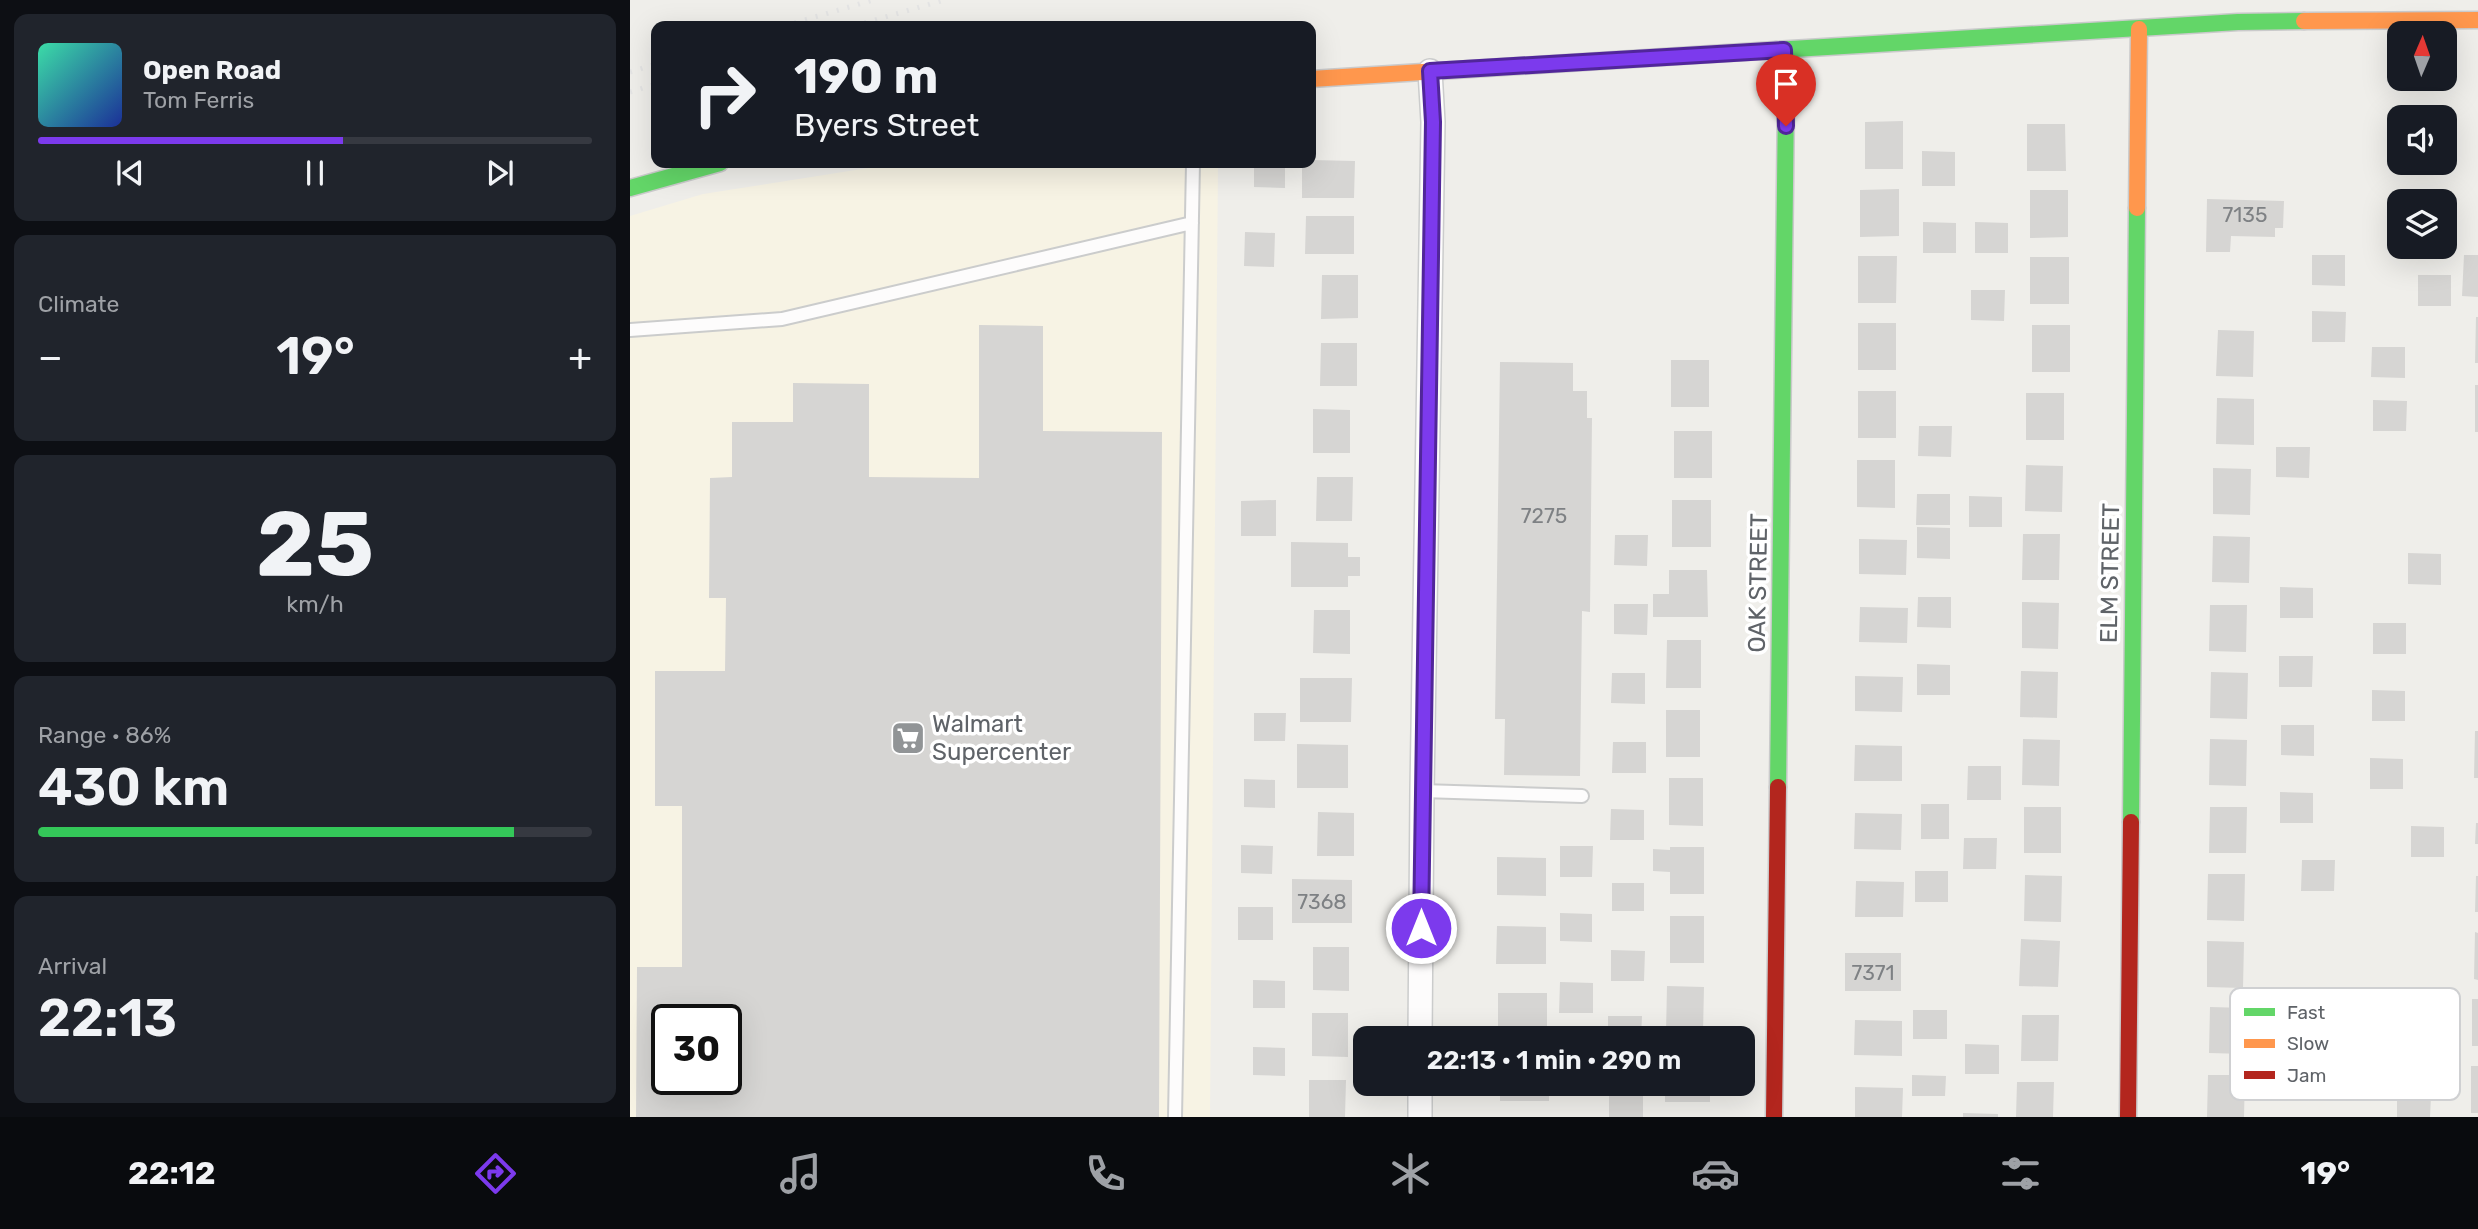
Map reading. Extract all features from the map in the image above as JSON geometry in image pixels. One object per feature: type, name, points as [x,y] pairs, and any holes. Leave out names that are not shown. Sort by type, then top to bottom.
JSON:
[{"type":"street","points":[[1316,79],[2238,22],[2478,20]]},
{"type":"street","name":"ELM STREET","points":[[2128,1117],[2138,29]]},
{"type":"street","name":"OAK STREET","points":[[1774,1117],[1786,99],[1784,50]]},
{"type":"street","points":[[1420,1026],[1433,122],[1430,71]]},
{"type":"street","points":[[630,188],[702,168]]},
{"type":"street","points":[[1420,1096],[1420,1117]]},
{"type":"lane","points":[[1175,1117],[1193,168]]},
{"type":"lane","points":[[630,330],[782,319],[1192,223]]},
{"type":"lane","points":[[1422,791],[1582,796]]},
{"type":"shaded area","name":"Walmart Supercenter","points":[[868,168],[1218,168],[1210,1117],[630,1117],[630,216],[703,194]]},
{"type":"building","points":[[1903,121],[1903,169],[1865,169],[1865,122]]},
{"type":"building","points":[[2027,124],[2065,124],[2066,171],[2027,171]]},
{"type":"building","points":[[1922,151],[1955,152],[1955,186],[1922,186]]},
{"type":"building","points":[[1316,160],[1355,161],[1354,198],[1302,198],[1302,168],[1316,168]]},
{"type":"building","points":[[1254,168],[1285,168],[1285,188],[1254,187]]},
{"type":"building","points":[[1899,189],[1899,236],[1860,237],[1860,190]]},
{"type":"building","points":[[2030,190],[2068,190],[2068,237],[2030,238]]},
{"type":"building","points":[[2207,199],[2284,201],[2283,228],[2275,228],[2275,237],[2231,236],[2230,252],[2206,252]]},
{"type":"building","points":[[1306,216],[1354,216],[1354,254],[1305,254]]},
{"type":"building","points":[[1923,222],[1956,223],[1956,253],[1923,253]]},
{"type":"building","points":[[1975,222],[2008,223],[2008,253],[1975,253]]},
{"type":"building","points":[[1245,232],[1275,233],[1274,267],[1244,266]]},
{"type":"building","points":[[2312,255],[2345,255],[2345,286],[2312,285]]},
{"type":"building","points":[[2464,255],[2478,255],[2478,297],[2462,296]]},
{"type":"building","points":[[1858,256],[1897,256],[1896,303],[1858,303]]},
{"type":"building","points":[[2030,257],[2069,257],[2069,304],[2030,304]]},
{"type":"building","points":[[1322,275],[1358,275],[1358,318],[1321,319]]},
{"type":"building","points":[[2418,275],[2451,275],[2451,306],[2418,306]]},
{"type":"building","points":[[1971,290],[2005,290],[2004,321],[1971,320]]},
{"type":"building","points":[[2312,311],[2346,312],[2345,342],[2312,342]]},
{"type":"building","points":[[2478,317],[2478,363],[2475,363]]},
{"type":"building","points":[[1858,323],[1896,323],[1896,370],[1858,370]]},
{"type":"building","name":"Walmart Supercenter","points":[[979,325],[1043,326],[1043,431],[1162,432],[1159,1117],[636,1117],[637,967],[682,967],[682,806],[655,806],[655,671],[725,671],[726,598],[709,598],[710,478],[732,477],[732,422],[793,422],[793,383],[869,384],[869,477],[979,478]]},
{"type":"building","points":[[2032,325],[2070,325],[2070,372],[2032,372]]},
{"type":"building","points":[[2218,330],[2254,331],[2253,377],[2216,376]]},
{"type":"building","points":[[1321,343],[1357,343],[1357,386],[1320,386]]},
{"type":"building","points":[[2372,347],[2405,347],[2405,378],[2371,377]]},
{"type":"building","points":[[1671,360],[1709,360],[1709,407],[1671,407]]},
{"type":"building","points":[[1500,362],[1573,363],[1573,391],[1587,391],[1587,418],[1592,418],[1590,612],[1582,611],[1580,776],[1504,775],[1505,719],[1495,719]]},
{"type":"building","points":[[2475,385],[2478,385],[2478,432],[2475,432]]},
{"type":"building","points":[[1858,391],[1896,391],[1896,438],[1858,438]]},
{"type":"building","points":[[2026,393],[2064,393],[2064,440],[2026,440]]},
{"type":"building","points":[[2217,398],[2254,399],[2254,445],[2216,444]]},
{"type":"building","points":[[2373,400],[2407,401],[2406,431],[2373,431]]},
{"type":"building","points":[[1313,409],[1350,410],[1350,453],[1313,453]]},
{"type":"building","points":[[1919,426],[1952,426],[1951,457],[1918,456]]},
{"type":"building","points":[[1674,431],[1712,431],[1712,478],[1674,478]]},
{"type":"building","points":[[2276,447],[2310,447],[2309,478],[2276,477]]},
{"type":"building","points":[[1857,460],[1895,460],[1895,508],[1857,507]]},
{"type":"building","points":[[2026,465],[2063,466],[2062,512],[2025,511]]},
{"type":"building","points":[[2213,468],[2251,469],[2250,515],[2213,514]]},
{"type":"building","points":[[1317,477],[1353,477],[1352,521],[1316,521]]},
{"type":"building","points":[[1917,494],[1950,494],[1950,525],[1916,525]]},
{"type":"building","points":[[1969,496],[2002,497],[2002,527],[1969,527]]},
{"type":"building","points":[[1276,500],[1276,536],[1241,536],[1241,501]]},
{"type":"building","points":[[1672,500],[1711,500],[1711,547],[1672,547]]},
{"type":"building","points":[[1917,527],[1950,528],[1950,559],[1917,558]]},
{"type":"building","points":[[2023,534],[2060,534],[2059,580],[2022,580]]},
{"type":"building","points":[[1615,535],[1648,535],[1647,566],[1614,565]]},
{"type":"building","points":[[2213,536],[2250,537],[2249,583],[2212,582]]},
{"type":"building","points":[[1859,539],[1907,540],[1906,575],[1859,574]]},
{"type":"building","points":[[1291,542],[1348,543],[1348,557],[1360,557],[1360,576],[1348,576],[1348,587],[1291,587]]},
{"type":"building","points":[[2408,553],[2441,554],[2441,585],[2408,584]]},
{"type":"building","points":[[1669,570],[1707,570],[1708,617],[1653,617],[1653,594],[1669,594]]},
{"type":"building","points":[[2280,587],[2313,588],[2313,618],[2280,618]]},
{"type":"building","points":[[1918,597],[1951,597],[1951,628],[1917,627]]},
{"type":"building","points":[[2022,602],[2059,603],[2058,649],[2022,648]]},
{"type":"building","points":[[1614,604],[1648,604],[1647,635],[1614,634]]},
{"type":"building","points":[[2210,605],[2247,605],[2246,652],[2209,651]]},
{"type":"building","points":[[1860,607],[1908,608],[1907,643],[1859,642]]},
{"type":"building","points":[[1314,610],[1350,610],[1350,654],[1313,653]]},
{"type":"building","points":[[2373,623],[2406,623],[2406,654],[2373,654]]},
{"type":"building","points":[[1667,640],[1701,640],[1701,688],[1666,688]]},
{"type":"building","points":[[2279,656],[2313,656],[2312,687],[2279,687]]},
{"type":"building","points":[[1917,664],[1950,665],[1950,695],[1917,695]]},
{"type":"building","points":[[2021,671],[2058,672],[2057,718],[2020,717]]},
{"type":"building","points":[[2211,672],[2248,673],[2247,719],[2210,718]]},
{"type":"building","points":[[1612,673],[1645,673],[1645,704],[1611,703]]},
{"type":"building","points":[[1855,676],[1903,677],[1902,712],[1855,711]]},
{"type":"building","points":[[1300,678],[1352,678],[1351,722],[1300,722]]},
{"type":"building","points":[[2372,690],[2405,691],[2405,721],[2372,721]]},
{"type":"building","points":[[1666,710],[1700,710],[1700,757],[1666,757]]},
{"type":"building","points":[[1254,713],[1286,713],[1285,741],[1254,741]]},
{"type":"building","points":[[2281,725],[2314,725],[2314,756],[2281,755]]},
{"type":"building","points":[[2475,731],[2478,731],[2478,778],[2474,778]]},
{"type":"building","points":[[2023,739],[2060,740],[2059,786],[2022,785]]},
{"type":"building","points":[[2210,739],[2247,740],[2246,786],[2209,785]]},
{"type":"building","points":[[1613,742],[1646,742],[1646,773],[1612,773]]},
{"type":"building","points":[[1297,744],[1348,745],[1348,788],[1297,788]]},
{"type":"building","points":[[1855,745],[1902,746],[1902,781],[1854,781]]},
{"type":"building","points":[[2370,758],[2403,759],[2403,789],[2370,789]]},
{"type":"building","points":[[1968,766],[2001,766],[2001,800],[1967,800]]},
{"type":"building","points":[[1669,778],[1703,778],[1703,826],[1669,825]]},
{"type":"building","points":[[1244,779],[1275,780],[1275,808],[1244,807]]},
{"type":"building","points":[[2280,792],[2313,793],[2313,823],[2280,823]]},
{"type":"building","points":[[1921,804],[1949,804],[1949,839],[1921,839]]},
{"type":"building","points":[[2024,807],[2061,807],[2061,853],[2024,853]]},
{"type":"building","points":[[2210,807],[2247,807],[2246,853],[2209,853]]},
{"type":"building","points":[[1611,809],[1644,810],[1644,840],[1610,840]]},
{"type":"building","points":[[1318,812],[1354,813],[1354,856],[1317,856]]},
{"type":"building","points":[[1855,813],[1902,814],[1901,850],[1854,849]]},
{"type":"building","points":[[2478,823],[2478,844],[2475,844]]},
{"type":"building","points":[[2411,826],[2444,827],[2444,857],[2411,857]]},
{"type":"building","points":[[1964,838],[1997,838],[1996,869],[1963,869]]},
{"type":"building","points":[[1241,845],[1273,846],[1272,874],[1241,873]]},
{"type":"building","points":[[1560,846],[1593,846],[1592,877],[1560,877]]},
{"type":"building","points":[[1670,847],[1704,847],[1704,894],[1670,894],[1670,872],[1653,871],[1653,849],[1670,850]]},
{"type":"building","points":[[1497,857],[1546,858],[1546,896],[1497,895]]},
{"type":"building","points":[[2302,860],[2335,860],[2334,891],[2301,891]]},
{"type":"building","points":[[1915,871],[1948,871],[1948,902],[1915,902]]},
{"type":"building","points":[[2208,874],[2245,874],[2244,921],[2207,920]]},
{"type":"building","points":[[2025,875],[2062,876],[2061,922],[2024,921]]},
{"type":"building","points":[[2478,876],[2478,912],[2475,912]]},
{"type":"building","points":[[1292,879],[1352,880],[1352,923],[1292,923]]},
{"type":"building","points":[[1856,881],[1904,882],[1903,917],[1855,917]]},
{"type":"building","points":[[1612,883],[1644,883],[1644,911],[1612,911]]},
{"type":"building","points":[[1238,907],[1273,907],[1273,940],[1238,940]]},
{"type":"building","points":[[1560,913],[1592,914],[1592,942],[1560,941]]},
{"type":"building","points":[[1670,916],[1704,916],[1704,963],[1670,963]]},
{"type":"building","points":[[1497,926],[1546,927],[1546,964],[1496,964]]},
{"type":"building","points":[[2475,932],[2478,933],[2478,980],[2474,979]]},
{"type":"building","points":[[2021,939],[2060,941],[2058,987],[2019,986]]},
{"type":"building","points":[[2207,941],[2244,942],[2243,988],[2207,987]]},
{"type":"building","points":[[1313,947],[1349,947],[1349,991],[1313,990]]},
{"type":"building","points":[[1611,950],[1645,951],[1644,981],[1611,981]]},
{"type":"building","points":[[1845,953],[1901,953],[1901,991],[1845,991]]},
{"type":"building","points":[[1253,980],[1285,981],[1285,1008],[1253,1008]]},
{"type":"building","points":[[1560,982],[1593,983],[1593,1013],[1559,1013]]},
{"type":"building","points":[[1667,986],[1704,987],[1703,1026],[1666,1026]]},
{"type":"building","points":[[1498,993],[1547,993],[1547,1026],[1498,1026]]},
{"type":"building","points":[[2472,999],[2478,999],[2478,1046],[2472,1046]]},
{"type":"building","points":[[2210,1007],[2230,1008],[2230,1054],[2209,1053]]},
{"type":"building","points":[[1913,1010],[1947,1010],[1947,1039],[1913,1039]]},
{"type":"building","points":[[1312,1013],[1348,1013],[1348,1057],[1312,1056]]},
{"type":"building","points":[[2022,1015],[2059,1015],[2058,1061],[2021,1061]]},
{"type":"building","points":[[1608,1016],[1642,1016],[1642,1026],[1608,1026]]},
{"type":"building","points":[[1855,1020],[1902,1021],[1902,1056],[1854,1055]]},
{"type":"building","points":[[1965,1044],[1999,1045],[1999,1074],[1965,1074]]},
{"type":"building","points":[[1253,1047],[1285,1048],[1285,1076],[1253,1075]]},
{"type":"building","points":[[2471,1066],[2478,1066],[2478,1113],[2471,1113]]},
{"type":"building","points":[[1912,1075],[1946,1076],[1945,1096],[1912,1096]]},
{"type":"building","points":[[2208,1075],[2230,1075],[2230,1100],[2244,1100],[2244,1117],[2207,1117]]},
{"type":"building","points":[[1309,1080],[1346,1080],[1345,1117],[1309,1117]]},
{"type":"building","points":[[2017,1082],[2054,1082],[2053,1117],[2016,1117]]},
{"type":"building","points":[[1855,1087],[1903,1088],[1902,1117],[1855,1117]]},
{"type":"building","points":[[1500,1096],[1549,1096],[1549,1101],[1500,1101]]},
{"type":"building","points":[[1609,1096],[1643,1096],[1643,1117],[1609,1117]]},
{"type":"building","points":[[1665,1096],[1710,1096],[1710,1102],[1665,1102]]},
{"type":"building","points":[[2397,1100],[2431,1100],[2430,1117],[2397,1117]]},
{"type":"building","points":[[1963,1113],[1998,1114],[1998,1117],[1963,1117]]},
{"type":"railway","points":[[801,21],[873,0]]},
{"type":"railway","points":[[871,21],[944,0]]},
{"type":"railway","points":[[630,72],[651,66]]},
{"type":"railway","points":[[630,92],[651,86]]},
{"type":"traffic: fast","points":[[1776,50],[2238,22],[2304,21]]},
{"type":"traffic: fast","points":[[1778,787],[1786,99],[1784,50]]},
{"type":"traffic: fast","points":[[630,188],[702,168]]},
{"type":"traffic: fast","points":[[2131,822],[2137,208]]},
{"type":"traffic: slow","points":[[2304,21],[2478,20]]},
{"type":"traffic: slow","points":[[2137,208],[2139,29]]},
{"type":"traffic: slow","points":[[1316,79],[1776,50]]},
{"type":"traffic: jam","points":[[1774,1117],[1778,787]]},
{"type":"traffic: jam","points":[[2128,1117],[2131,822]]},
{"type":"place","name":"Walmart Supercenter","points":[[908,738]]},
{"type":"route","points":[[1421,928],[1433,122],[1430,71],[1784,50],[1786,126]]}]
